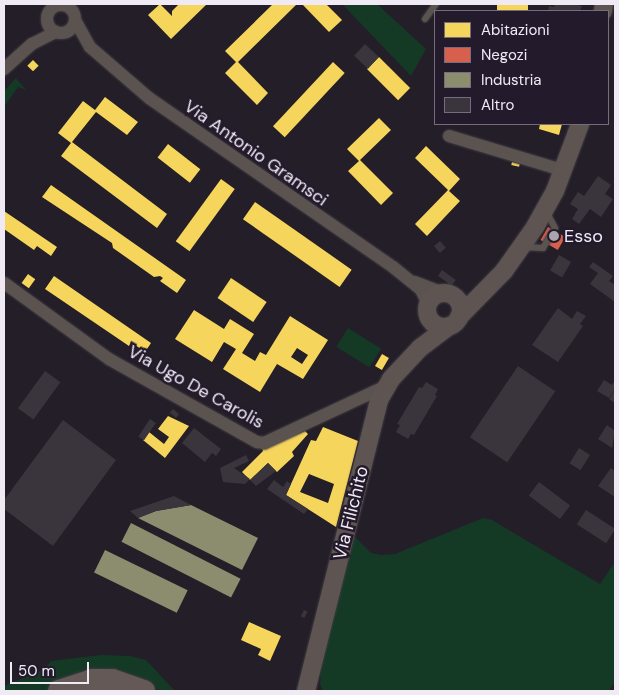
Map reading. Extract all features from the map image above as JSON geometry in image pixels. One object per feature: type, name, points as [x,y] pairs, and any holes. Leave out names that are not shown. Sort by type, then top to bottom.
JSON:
[{"type":"highway","points":[[59,691],[92,680],[102,680],[131,684],[144,691]]},
{"type":"highway","points":[[77,691],[110,687],[127,691]]},
{"type":"street","points":[[39,4],[53,27],[70,30],[66,8]]},
{"type":"street","points":[[4,69],[53,27],[66,8]]},
{"type":"street","name":"Via Antonio Gramsci","points":[[66,8],[90,47]]},
{"type":"street","name":"Via Antonio Gramsci","points":[[53,27],[90,47],[168,113],[409,279],[421,290],[428,311]]},
{"type":"street","name":"Via Filichito","points":[[306,691],[378,400],[384,387],[420,348],[454,322],[486,290],[522,247],[545,209],[580,125]]},
{"type":"street","points":[[449,136],[562,170]]},
{"type":"street","name":"Via Antonio Gramsci","points":[[409,279],[450,296]]},
{"type":"street","name":"Via Ugo De Carolis","points":[[4,283],[109,359],[257,442],[264,443],[384,387]]},
{"type":"street","points":[[450,296],[460,306],[454,322],[437,325],[428,311],[434,297],[486,290]]},
{"type":"street","name":"Via Filichito","points":[[420,348],[428,311]]},
{"type":"lane","points":[[425,19],[436,4]]},
{"type":"green space","points":[[342,4],[377,4],[426,49],[411,76]]},
{"type":"green space","points":[[16,78],[26,90],[18,87],[4,107],[4,91]]},
{"type":"green space","points":[[348,328],[381,349],[369,367],[336,347]]},
{"type":"green space","points":[[483,518],[492,520],[600,584],[615,562],[615,681],[609,691],[323,691],[320,684],[322,661],[351,533],[371,553],[381,555],[395,554]]},
{"type":"green space","points":[[101,655],[130,656],[146,660],[175,691],[69,682],[47,691],[4,691],[4,686],[44,669],[51,661]]},
{"type":"building: Abitazioni","points":[[160,4],[172,16],[172,11],[179,4],[207,4],[171,39],[148,15]]},
{"type":"building: Abitazioni","points":[[273,4],[297,4],[238,62],[268,93],[257,105],[225,73],[236,62],[225,51]]},
{"type":"building: Abitazioni","points":[[302,4],[326,4],[342,20],[329,32]]},
{"type":"building: Abitazioni","points":[[497,4],[528,4],[528,10],[497,10]]},
{"type":"building: Abitazioni","points":[[379,57],[410,88],[398,100],[367,69]]},
{"type":"building: Abitazioni","points":[[33,60],[39,66],[33,71],[27,66]]},
{"type":"building: Abitazioni","points":[[333,62],[345,73],[285,137],[273,126]]},
{"type":"building: Abitazioni","points":[[105,97],[138,122],[127,135],[96,112],[72,142],[167,214],[157,228],[61,156],[71,143],[58,133],[83,101],[95,110]]},
{"type":"building: Abitazioni","points":[[379,118],[391,130],[360,160],[393,193],[381,205],[348,171],[359,161],[347,149]]},
{"type":"building: Abitazioni","points":[[540,125],[562,125],[559,135],[539,129]]},
{"type":"building: Abitazioni","points":[[168,144],[200,169],[190,183],[158,157]]},
{"type":"building: Abitazioni","points":[[426,146],[460,179],[449,191],[460,201],[427,236],[415,224],[448,190],[415,158]]},
{"type":"building: Abitazioni","points":[[512,162],[520,164],[519,167],[511,165]]},
{"type":"building: Abitazioni","points":[[221,179],[235,189],[189,251],[176,241]]},
{"type":"building: Abitazioni","points":[[51,185],[186,280],[177,293],[160,281],[163,278],[160,276],[154,277],[113,248],[112,243],[42,197]]},
{"type":"building: Abitazioni","points":[[255,202],[352,270],[340,287],[243,219]]},
{"type":"building: Abitazioni","points":[[4,211],[57,247],[51,256],[37,246],[34,250],[4,229]]},
{"type":"building: Abitazioni","points":[[28,274],[35,279],[29,288],[22,283]]},
{"type":"building: Abitazioni","points":[[54,276],[151,343],[145,352],[131,342],[129,346],[45,289]]},
{"type":"building: Abitazioni","points":[[231,278],[267,302],[253,322],[218,298]]},
{"type":"building: Abitazioni","points":[[194,310],[224,329],[230,319],[254,334],[242,353],[255,361],[260,352],[266,355],[290,316],[328,340],[303,379],[277,364],[260,392],[223,369],[236,349],[224,342],[212,362],[175,339]],"holes":[[[297,348],[308,355],[302,364],[291,357]]]},
{"type":"building: Abitazioni","points":[[382,354],[389,358],[382,370],[375,366]]},
{"type":"building: Abitazioni","points":[[168,416],[189,426],[165,458],[143,440],[149,432],[164,444],[169,437],[158,429]]},
{"type":"building: Abitazioni","points":[[323,427],[358,441],[336,527],[286,495],[311,440],[316,441]],"holes":[[[309,474],[334,484],[328,503],[300,492]]]},
{"type":"building: Abitazioni","points":[[305,431],[308,434],[292,452],[294,456],[277,472],[268,463],[250,480],[242,472],[263,451],[262,448]]},
{"type":"building: Abitazioni","points":[[249,622],[281,636],[270,661],[258,655],[261,649],[241,640]]},
{"type":"building: Negozi","points":[[548,227],[565,237],[558,250],[540,240]]},
{"type":"building: Industria","points":[[191,505],[258,538],[242,570],[138,518],[156,511]]},
{"type":"building: Industria","points":[[131,523],[241,579],[231,598],[121,542]]},
{"type":"building: Industria","points":[[105,550],[188,590],[177,613],[94,572]]},
{"type":"building: Altro","points":[[555,4],[582,6],[580,10],[548,10],[549,6],[554,7]]},
{"type":"building: Altro","points":[[365,44],[379,57],[368,69],[354,56]]},
{"type":"building: Altro","points":[[598,176],[611,185],[605,194],[613,199],[601,217],[590,209],[579,224],[572,219],[578,209],[570,204],[578,192],[584,196]]},
{"type":"building: Altro","points":[[440,241],[446,248],[440,253],[434,246]]},
{"type":"building: Altro","points":[[559,255],[571,262],[562,278],[550,271]]},
{"type":"building: Altro","points":[[593,262],[613,276],[609,281],[615,285],[615,302],[590,284],[598,273],[589,267]]},
{"type":"building: Altro","points":[[442,270],[456,280],[452,286],[438,276]]},
{"type":"building: Altro","points":[[558,308],[572,319],[577,311],[586,316],[580,324],[583,326],[558,362],[532,345]]},
{"type":"building: Altro","points":[[518,366],[555,391],[507,462],[470,437]]},
{"type":"building: Altro","points":[[45,371],[60,382],[33,419],[18,408]]},
{"type":"building: Altro","points":[[604,380],[612,385],[615,380],[615,389],[609,398],[597,391]]},
{"type":"building: Altro","points":[[426,382],[438,389],[435,395],[437,396],[414,435],[411,434],[408,439],[396,432],[400,425],[397,424],[419,387],[422,388]]},
{"type":"building: Altro","points":[[615,390],[615,403],[609,399]]},
{"type":"building: Altro","points":[[173,409],[179,414],[176,418],[170,413]]},
{"type":"building: Altro","points":[[150,419],[156,423],[144,440],[138,436]]},
{"type":"building: Altro","points":[[63,420],[116,460],[53,546],[4,509],[4,500]]},
{"type":"building: Altro","points":[[607,425],[615,431],[612,448],[598,439]]},
{"type":"building: Altro","points":[[194,428],[221,449],[216,456],[212,453],[205,462],[182,443]]},
{"type":"building: Altro","points":[[579,448],[590,455],[580,470],[569,463]]},
{"type":"building: Altro","points":[[246,455],[249,461],[234,468],[250,479],[245,484],[223,482],[220,468]]},
{"type":"building: Altro","points":[[268,463],[276,471],[256,486],[250,480]]},
{"type":"building: Altro","points":[[611,468],[615,471],[615,497],[598,486]]},
{"type":"building: Altro","points":[[274,480],[283,487],[287,481],[291,484],[286,495],[308,509],[304,514],[267,489]]},
{"type":"building: Altro","points":[[539,482],[570,505],[560,519],[529,496]]},
{"type":"building: Altro","points":[[174,496],[191,505],[156,511],[138,518],[130,511]]},
{"type":"building: Altro","points":[[586,510],[615,529],[606,543],[577,524]]},
{"type":"building: Altro","points":[[304,610],[308,612],[304,618],[301,616]]},
{"type":"place","name":"Esso","points":[[554,236]]}]
